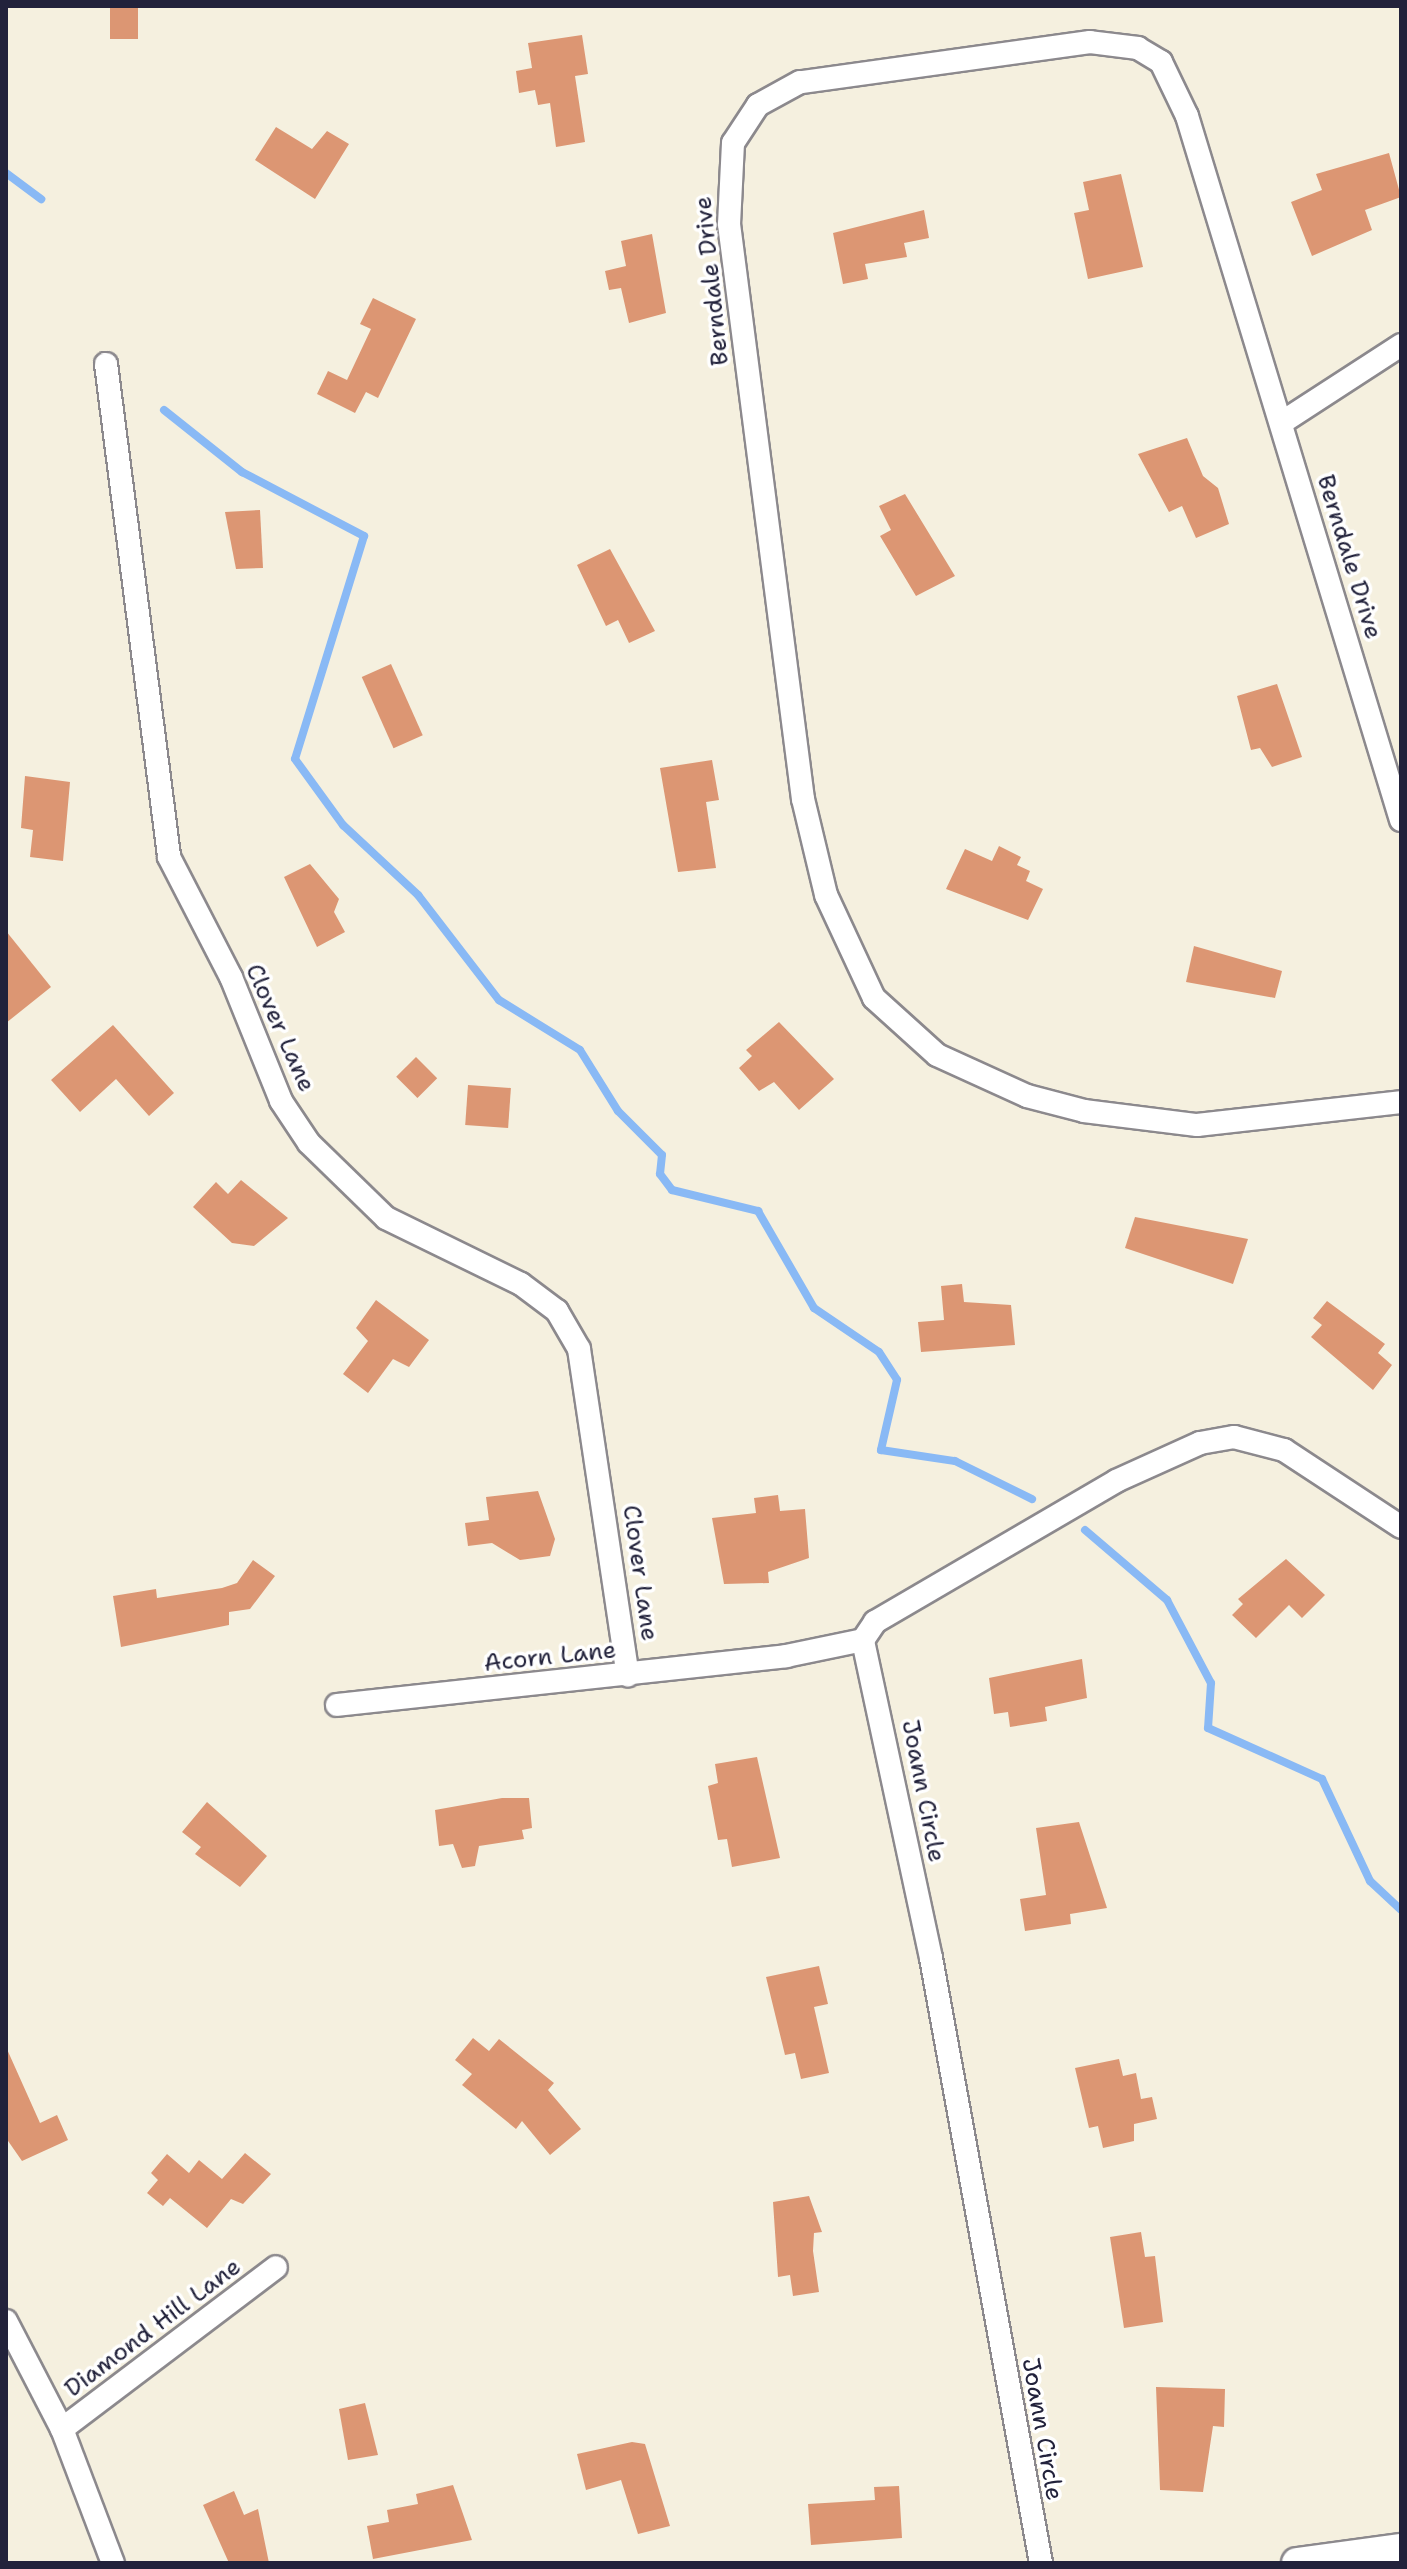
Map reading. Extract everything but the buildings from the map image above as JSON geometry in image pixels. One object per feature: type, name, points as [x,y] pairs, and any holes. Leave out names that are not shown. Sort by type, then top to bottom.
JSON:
[{"type":"street","name":"Berndale Drive","points":[[1401,820],[1176,85],[1161,62],[1138,48],[1090,42],[800,82],[758,105],[745,122],[728,165],[729,224],[803,799],[826,895],[874,998],[951,1062],[1027,1096],[1084,1111],[1197,1125],[1401,1102]]},
{"type":"street","points":[[1281,423],[1401,345]]},
{"type":"street","name":"Clover Lane","points":[[106,364],[169,857],[231,977],[281,1101],[309,1143],[386,1218],[545,1302],[579,1349],[628,1675]]},
{"type":"street","points":[[863,1640],[875,1622],[1116,1481],[1200,1443],[1234,1437],[1284,1450],[1401,1527]]},
{"type":"street","name":"Acorn Lane","points":[[337,1705],[628,1675],[863,1640]]},
{"type":"street","name":"Joann Circle","points":[[863,1640],[931,1958],[1041,2563]]},
{"type":"street","name":"Diamond Hill Lane","points":[[62,2429],[276,2267]]},
{"type":"street","points":[[6,2321],[62,2429],[113,2563]]},
{"type":"street","points":[[1297,2563],[1401,2549]]},
{"type":"waterway","points":[[6,173],[41,199]]},
{"type":"waterway","points":[[164,410],[242,472],[364,536],[295,759],[343,825],[418,895],[499,1000],[580,1050],[618,1111],[662,1155],[660,1174],[672,1190],[758,1211],[814,1308],[879,1352],[897,1380],[881,1450],[955,1461],[1032,1499]]},
{"type":"waterway","points":[[1085,1530],[1167,1600],[1211,1683],[1208,1728],[1322,1779],[1370,1881],[1401,1910]]}]
